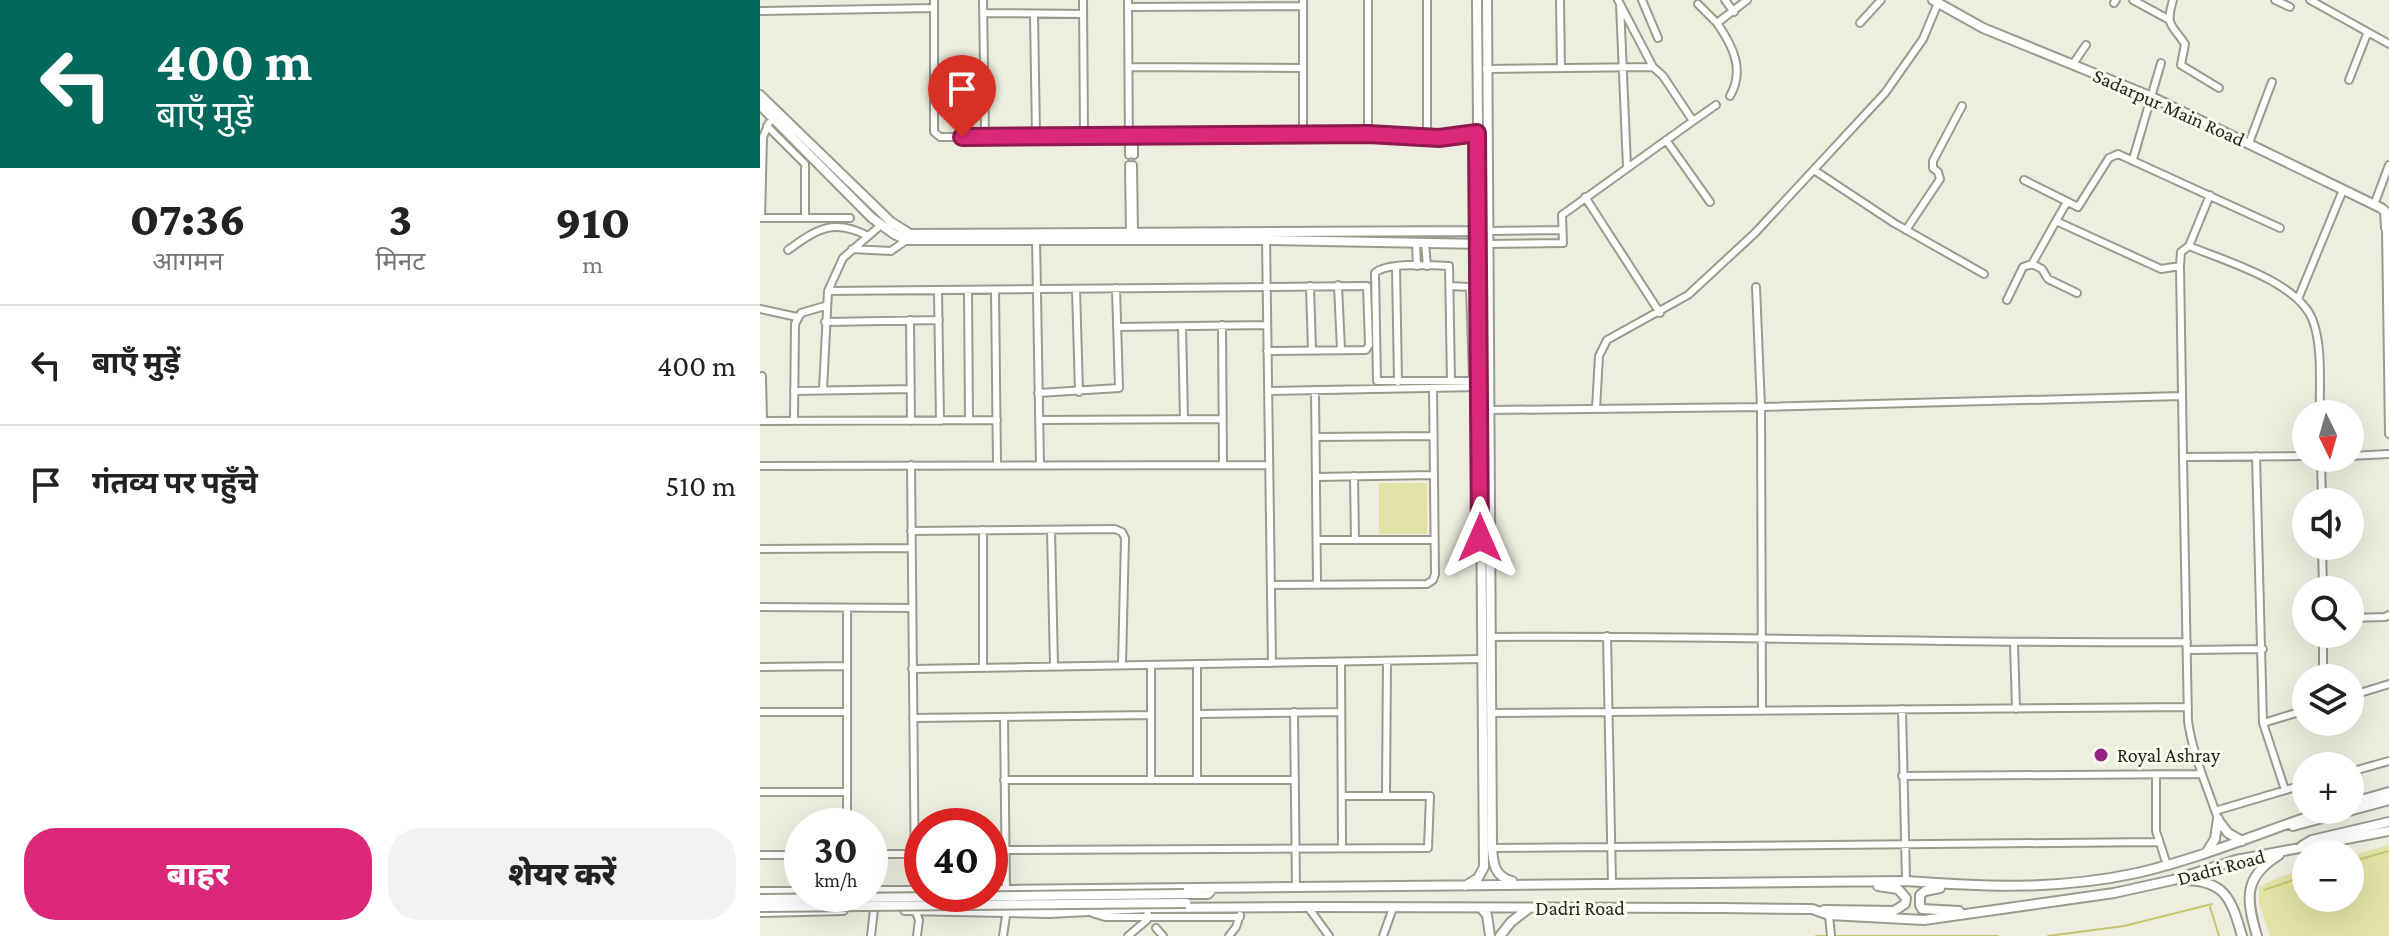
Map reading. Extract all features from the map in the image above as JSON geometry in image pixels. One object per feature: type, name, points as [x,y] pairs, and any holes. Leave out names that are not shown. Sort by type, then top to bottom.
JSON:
[{"type":"street","points":[[764,0],[762,11],[934,4],[934,132],[940,137],[1428,136],[1477,133]]},
{"type":"street","points":[[818,0],[818,9]]},
{"type":"street","points":[[983,0],[985,136]]},
{"type":"street","points":[[1083,0],[1084,136]]},
{"type":"street","points":[[1368,0],[1368,134]]},
{"type":"street","points":[[1427,0],[1428,136]]},
{"type":"street","points":[[1477,0],[1477,133],[1491,410],[1492,848],[1493,864],[1498,874],[1504,879],[1529,883]]},
{"type":"street","points":[[1482,231],[1487,0]]},
{"type":"street","points":[[1560,0],[1561,68]]},
{"type":"street","points":[[1642,0],[1658,38]]},
{"type":"street","points":[[1725,0],[1734,12]]},
{"type":"street","points":[[1717,23],[1747,0]]},
{"type":"street","points":[[1860,23],[1881,0]]},
{"type":"street","points":[[2133,0],[2168,19]]},
{"type":"street","points":[[2173,0],[2168,19],[2172,30],[2185,44],[2181,65],[2219,88]]},
{"type":"street","points":[[2275,0],[2290,7]]},
{"type":"street","points":[[2310,0],[2389,44]]},
{"type":"street","points":[[1596,409],[1602,348],[1615,334],[1660,313],[1718,270],[1861,121],[1923,39],[1936,1]]},
{"type":"street","name":"Sadarpur Main Road","points":[[1936,1],[1983,28],[2152,97],[2374,205]]},
{"type":"street","points":[[1619,2],[1653,67],[1663,76],[1693,121]]},
{"type":"street","points":[[1619,2],[1627,167]]},
{"type":"street","points":[[1131,155],[1128,4],[1303,3],[1303,134]]},
{"type":"street","points":[[1698,4],[1727,37],[1739,73],[1738,83],[1730,96]]},
{"type":"street","points":[[983,13],[1083,14]]},
{"type":"street","points":[[1034,14],[1036,136]]},
{"type":"street","points":[[2349,80],[2367,34]]},
{"type":"street","points":[[2073,64],[2086,45]]},
{"type":"street","points":[[2133,159],[2161,63]]},
{"type":"street","points":[[1129,67],[1303,68]]},
{"type":"street","points":[[1486,69],[1653,67]]},
{"type":"street","points":[[2249,143],[2272,82]]},
{"type":"street","points":[[760,95],[909,237]]},
{"type":"street","points":[[760,105],[881,225],[909,237],[1266,236],[1562,230]]},
{"type":"street","points":[[1266,236],[1420,243],[1563,243],[1562,215],[1716,105]]},
{"type":"street","points":[[1906,230],[1940,179],[1933,168],[1933,161],[1962,106]]},
{"type":"street","points":[[773,118],[763,137],[761,218],[850,218]]},
{"type":"street","points":[[767,126],[805,164],[805,218]]},
{"type":"street","points":[[1666,140],[1710,202]]},
{"type":"street","points":[[2024,180],[2075,207],[2081,207],[2113,154],[2133,159],[2280,228]]},
{"type":"street","points":[[1131,165],[1132,236]]},
{"type":"street","points":[[2389,165],[2374,205],[2385,211],[2387,228],[2389,434]]},
{"type":"street","points":[[1814,170],[1906,230],[1984,274]]},
{"type":"street","points":[[2298,299],[2343,190]]},
{"type":"street","points":[[2210,195],[2189,246],[2181,252],[2180,266],[2188,707],[2191,746],[2200,774],[2228,833],[2242,841]]},
{"type":"street","points":[[1585,197],[1660,313]]},
{"type":"street","points":[[2007,300],[2023,267],[2032,264],[2067,202]]},
{"type":"street","points":[[2056,221],[2154,267],[2180,266]]},
{"type":"street","points":[[823,390],[828,291],[843,258],[881,225]]},
{"type":"street","points":[[788,250],[820,229],[845,227],[868,236]]},
{"type":"street","points":[[1266,236],[1272,663]]},
{"type":"street","points":[[852,249],[891,251],[909,237]]},
{"type":"street","points":[[1036,238],[1040,465]]},
{"type":"street","points":[[1420,243],[1427,266]]},
{"type":"street","points":[[1417,266],[1420,243]]},
{"type":"street","points":[[1460,887],[1478,878],[1484,867],[1479,387],[1483,244]]},
{"type":"street","points":[[2189,246],[2263,278],[2298,299],[2314,325],[2319,400]]},
{"type":"street","points":[[2032,264],[2042,269],[2048,279],[2077,293]]},
{"type":"street","points":[[1450,286],[1470,287],[1473,378],[1469,381],[1380,382],[1376,379],[1375,273],[1381,268],[1396,266],[1449,266],[1451,381]]},
{"type":"street","points":[[1396,266],[1398,382]]},
{"type":"street","points":[[828,291],[1338,285],[1364,285],[1368,289],[1368,348],[1267,351]]},
{"type":"street","points":[[1338,285],[1341,350]]},
{"type":"street","points":[[1310,286],[1312,350]]},
{"type":"street","points":[[1756,287],[1761,407],[1762,711]]},
{"type":"street","points":[[1038,393],[1119,388],[1116,288]]},
{"type":"street","points":[[1076,289],[1079,392]]},
{"type":"street","points":[[938,290],[940,421]]},
{"type":"street","points":[[968,290],[969,420]]},
{"type":"street","points":[[995,290],[997,465]]},
{"type":"street","points":[[760,309],[797,317],[825,306]]},
{"type":"street","points":[[794,421],[793,341],[797,317]]},
{"type":"street","points":[[910,320],[911,421]]},
{"type":"street","points":[[825,322],[939,320]]},
{"type":"street","points":[[1222,325],[1223,465]]},
{"type":"street","points":[[1117,327],[1267,325]]},
{"type":"street","points":[[1182,326],[1184,419]]},
{"type":"street","points":[[762,376],[761,421],[997,420]]},
{"type":"street","points":[[1268,391],[1479,387]]},
{"type":"street","points":[[1271,585],[1427,584],[1433,580],[1433,388]]},
{"type":"street","points":[[794,391],[911,389]]},
{"type":"street","points":[[1315,390],[1317,584]]},
{"type":"street","points":[[1491,410],[1761,407],[2181,396]]},
{"type":"street","points":[[1039,420],[1222,419]]},
{"type":"street","points":[[1316,437],[1433,436]]},
{"type":"street","points":[[2364,455],[2389,454]]},
{"type":"street","points":[[2256,456],[2263,723],[2285,790]]},
{"type":"street","points":[[2183,457],[2292,456]]},
{"type":"street","points":[[911,465],[914,808]]},
{"type":"street","points":[[760,466],[1269,465]]},
{"type":"street","points":[[1316,477],[1433,475]]},
{"type":"street","points":[[1354,476],[1355,540]]},
{"type":"street","points":[[911,531],[1115,529],[1122,532],[1125,538],[1122,665]]},
{"type":"street","points":[[983,530],[983,667]]},
{"type":"street","points":[[1051,530],[1054,666]]},
{"type":"street","points":[[1317,540],[1434,540]]},
{"type":"street","points":[[760,549],[911,548]]},
{"type":"street","points":[[760,607],[912,608]]},
{"type":"street","points":[[847,608],[847,808]]},
{"type":"street","points":[[2364,618],[2389,615]]},
{"type":"street","points":[[1607,636],[1612,885]]},
{"type":"street","points":[[1491,637],[2187,642]]},
{"type":"street","points":[[2014,643],[2016,709]]},
{"type":"street","points":[[2188,650],[2263,649]]},
{"type":"street","points":[[912,669],[1481,659]]},
{"type":"street","points":[[1386,795],[1387,661]]},
{"type":"street","points":[[1341,662],[1342,848]]},
{"type":"street","points":[[1197,664],[1197,780]]},
{"type":"street","points":[[1151,665],[1151,780]]},
{"type":"street","points":[[760,667],[847,666]]},
{"type":"street","points":[[2364,692],[2389,684]]},
{"type":"street","points":[[1492,713],[2188,707]]},
{"type":"street","points":[[1902,709],[1906,881]]},
{"type":"street","points":[[760,712],[847,712]]},
{"type":"street","points":[[1294,712],[1296,888]]},
{"type":"street","points":[[1197,714],[1341,712]]},
{"type":"street","points":[[2263,723],[2292,714]]},
{"type":"street","points":[[913,718],[1151,715]]},
{"type":"street","points":[[1004,717],[1004,808]]},
{"type":"street","points":[[2364,768],[2389,761]]},
{"type":"street","points":[[1902,776],[2200,774]]},
{"type":"street","points":[[2156,775],[2158,842],[2167,865]]},
{"type":"street","points":[[1004,780],[1294,780]]},
{"type":"street","points":[[2217,815],[2292,788]]},
{"type":"street","points":[[760,792],[847,792]]},
{"type":"street","points":[[2364,799],[2389,792]]},
{"type":"street","points":[[1008,850],[1428,848],[1430,796],[1342,796]]},
{"type":"street","points":[[2284,828],[2389,800]]},
{"type":"street","points":[[2205,853],[2215,839],[2217,815]]},
{"type":"street","points":[[2312,840],[2389,822]]},
{"type":"street","name":"Dadri Road","points":[[1008,890],[1906,881],[2013,888],[2136,873],[2294,824]]},
{"type":"street","name":"Dadri Road","points":[[2344,840],[2389,831]]},
{"type":"street","points":[[1492,848],[2158,842]]},
{"type":"street","name":"Dadri Road","points":[[976,912],[1148,913],[1217,908],[1240,912],[1308,907],[1812,909],[1829,915],[1924,920],[2114,893],[2173,880],[2236,860],[2292,850]]},
{"type":"street","points":[[2257,936],[2250,910],[2250,885],[2257,872],[2286,851]]},
{"type":"street","points":[[760,855],[784,855]]},
{"type":"street","points":[[2173,880],[2199,882],[2225,892],[2242,936]]},
{"type":"street","points":[[1812,909],[1894,911],[1905,904],[1906,898],[1898,889],[1853,883]]},
{"type":"street","points":[[1980,911],[1929,911],[1922,909],[1919,900],[1920,895],[1931,889],[1982,886]]},
{"type":"street","points":[[1383,936],[1391,908],[1388,887]]},
{"type":"street","points":[[760,910],[1185,899],[1208,894],[1213,888]]},
{"type":"street","points":[[1066,889],[1068,913]]},
{"type":"street","points":[[760,892],[784,892]]},
{"type":"street","points":[[760,899],[1185,899],[1209,903],[1217,908]]},
{"type":"street","points":[[1308,907],[1329,936]]},
{"type":"street","points":[[1481,908],[1487,915],[1490,936]]},
{"type":"street","points":[[1500,936],[1528,908]]},
{"type":"street","name":"Dadri Road","points":[[760,910],[784,910]]},
{"type":"street","points":[[871,936],[874,912]]},
{"type":"street","points":[[916,912],[919,920],[917,936]]},
{"type":"street","points":[[1128,936],[1148,913],[1240,912],[1236,927],[1229,936]]},
{"type":"street","points":[[1003,936],[1007,913]]},
{"type":"street","points":[[1829,915],[1831,936]]},
{"type":"street","points":[[1156,928],[1163,936]]},
{"type":"green space","points":[[1379,483],[1427,483],[1427,534],[1379,534]]},
{"type":"green space","points":[[2389,845],[2389,936],[2270,936],[2259,903],[2259,887],[2292,873],[2292,912],[2364,912],[2364,852]]},
{"type":"waterway","points":[[2364,858],[2389,851]]},
{"type":"waterway","points":[[2264,890],[2292,881]]},
{"type":"waterway","points":[[2048,936],[2124,926],[2212,904]]},
{"type":"waterway","points":[[2210,907],[2219,936]]},
{"type":"waterway","points":[[1816,936],[1998,936]]},
{"type":"place","name":"Royal Ashray","points":[[2101,755]]},
{"type":"route","points":[[962,137],[1368,134],[1439,138],[1477,133],[1480,538]]}]
